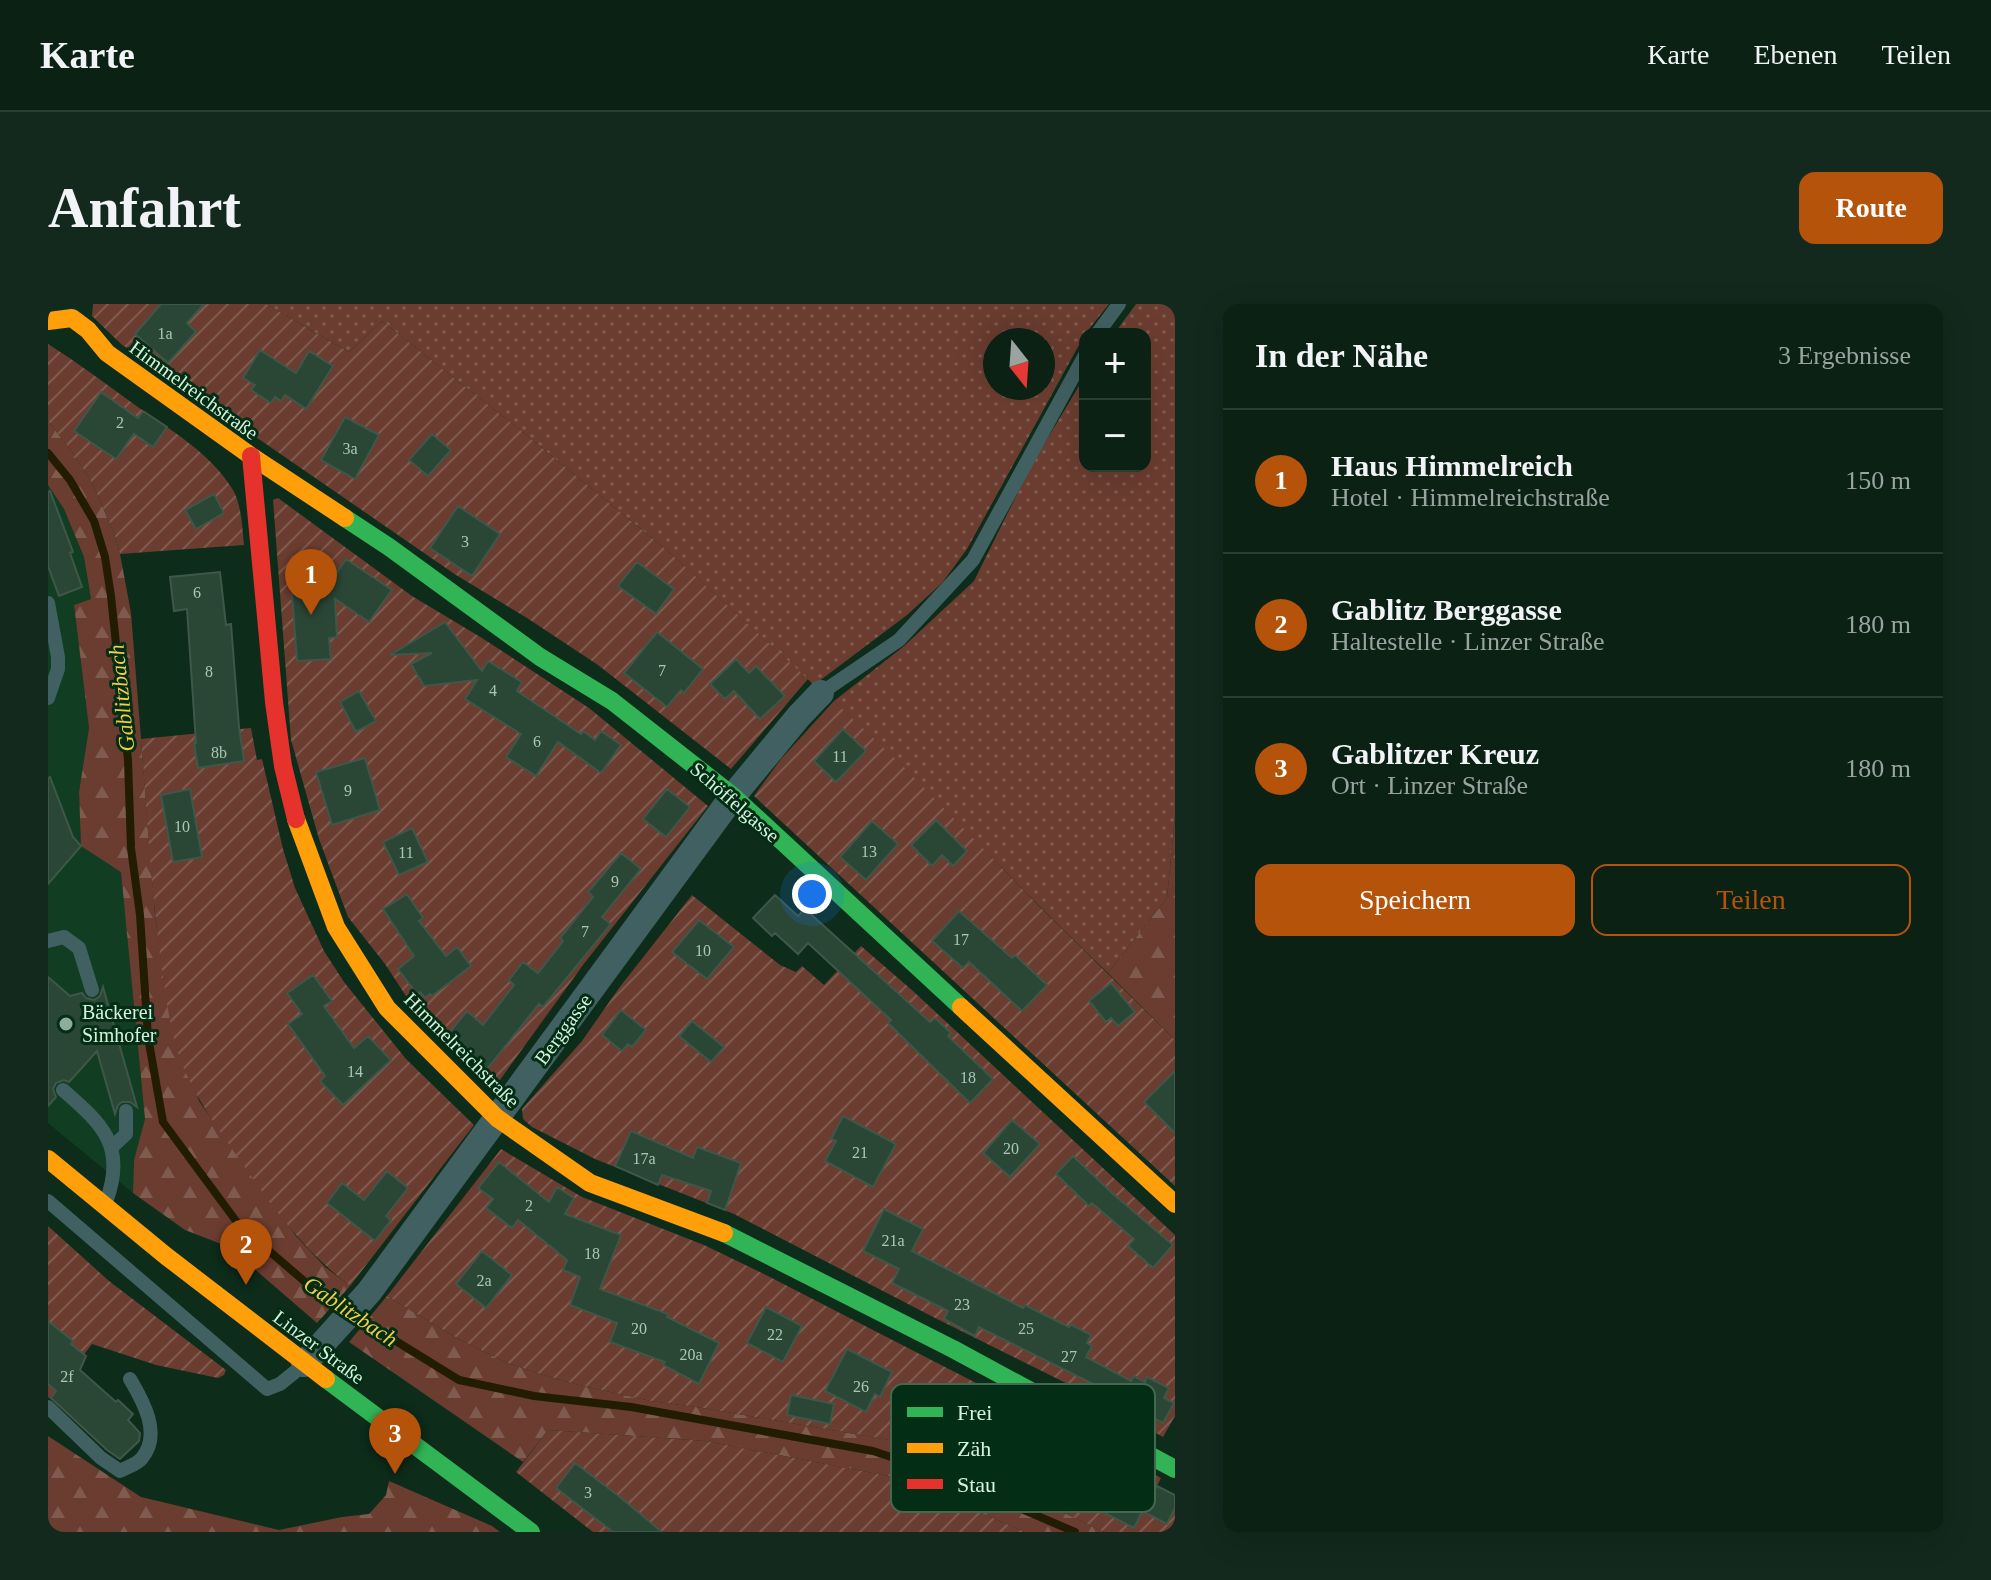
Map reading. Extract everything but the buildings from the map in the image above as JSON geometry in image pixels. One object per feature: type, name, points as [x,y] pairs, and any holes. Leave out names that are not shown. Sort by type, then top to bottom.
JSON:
[{"type":"street","points":[[48,321],[73,311]]},
{"type":"street","name":"Himmelreichstraße","points":[[73,311],[107,353],[251,456],[275,715],[283,766],[299,830],[336,927],[387,1008],[497,1118],[590,1183],[730,1235],[1021,1384]]},
{"type":"street","name":"Schöffelgasse","points":[[251,456],[389,547],[540,657],[612,701],[733,796],[1175,1204]]},
{"type":"street","name":"Berggasse","points":[[304,1364],[369,1292],[733,796],[821,693]]},
{"type":"street","name":"Linzer Straße","points":[[48,1159],[304,1364],[531,1532]]},
{"type":"street","name":"Himmelreichstraße","points":[[1155,1454],[1173,1463]]},
{"type":"lane","points":[[1101,328],[1119,304]]},
{"type":"lane","points":[[821,693],[899,640],[973,560],[1079,366]]},
{"type":"lane","points":[[48,603],[58,669],[48,698]]},
{"type":"lane","points":[[48,941],[64,937],[79,948],[92,990]]},
{"type":"lane","points":[[63,1090],[90,1114],[109,1139],[114,1164],[112,1187],[105,1206]]},
{"type":"lane","points":[[111,1148],[126,1134],[126,1111]]},
{"type":"lane","points":[[48,1201],[267,1389],[280,1384],[304,1364]]},
{"type":"lane","points":[[48,1407],[101,1458],[120,1471],[142,1460],[151,1441],[143,1401],[130,1379]]},
{"type":"shaded area","points":[[48,485],[64,509],[84,557],[91,599],[74,605],[89,728],[79,792],[81,846],[121,871],[145,1119],[134,1160],[133,1193],[48,1123]]},
{"type":"green space","points":[[93,304],[266,304],[349,352],[382,321],[669,552],[808,679],[731,769],[598,665],[456,575],[121,344],[92,316]]},
{"type":"green space","points":[[266,304],[1109,304],[1090,328],[1079,328],[1079,345],[1055,389],[1055,328],[983,328],[983,400],[1049,400],[967,549],[942,583],[907,615],[814,685],[669,552],[382,321],[349,352]]},
{"type":"green space","points":[[1136,304],[1175,304],[1175,817],[1167,898],[1108,973],[834,701],[903,647],[974,581],[1032,464],[1079,386],[1079,472],[1151,472],[1151,328],[1118,328]]},
{"type":"green space","points":[[48,344],[175,433],[213,464],[236,496],[244,545],[120,554],[92,483],[48,421]]},
{"type":"green space","points":[[48,421],[92,483],[120,554],[131,613],[155,915],[165,990],[199,1101],[296,1236],[325,1267],[350,1286],[317,1323],[229,1247],[185,1230],[133,1193],[134,1160],[145,1119],[121,872],[81,846],[79,792],[89,728],[74,605],[91,599],[84,557],[64,509],[48,485]]},
{"type":"green space","points":[[278,498],[412,596],[589,708],[708,806],[583,965],[492,1091],[425,1025],[385,964],[348,917],[319,839],[291,740],[273,500]]},
{"type":"green space","points":[[834,701],[902,765],[1175,1040],[1175,1186],[754,796],[781,759]]},
{"type":"green space","points":[[251,728],[257,760],[262,759],[295,888],[324,951],[344,982],[406,1059],[474,1125],[350,1286],[295,1234],[212,1120],[182,1064],[169,1015],[154,907],[141,739]]},
{"type":"green space","points":[[1175,817],[1175,1040],[1108,973],[1167,898]]},
{"type":"green space","points":[[692,895],[780,965],[796,972],[802,966],[824,985],[861,946],[1175,1235],[1175,1416],[1163,1437],[1155,1432],[1155,1384],[1068,1384],[734,1214],[595,1159],[532,1127],[523,1119],[522,1109],[582,1041]]},
{"type":"green space","points":[[501,1149],[582,1197],[704,1245],[978,1384],[891,1384],[891,1440],[651,1401],[540,1374],[505,1362],[455,1337],[387,1296]]},
{"type":"green space","points":[[48,1226],[109,1281],[226,1370],[224,1375],[218,1378],[156,1365],[92,1344],[50,1399]]},
{"type":"green space","points":[[387,1296],[455,1337],[505,1362],[540,1374],[651,1401],[891,1440],[891,1477],[706,1441],[548,1430],[523,1462],[349,1342]]},
{"type":"green space","points":[[548,1430],[706,1441],[891,1477],[891,1512],[979,1512],[1025,1532],[593,1532],[516,1472]]},
{"type":"green space","points":[[48,1436],[141,1497],[279,1530],[369,1514],[386,1495],[389,1481],[500,1532],[48,1532]]},
{"type":"green space","points":[[1155,1475],[1161,1478],[1157,1486],[1175,1495],[1175,1532],[1104,1532],[1062,1512],[1155,1512]]},
{"type":"green space","points":[[979,1512],[1062,1512],[1104,1532],[1025,1532]]},
{"type":"waterway","name":"Gablitzbach","points":[[48,453],[70,480],[94,521],[105,557],[128,760],[131,848],[140,915],[148,1037],[163,1122],[239,1225],[318,1293],[459,1380],[534,1396],[631,1407],[873,1451],[891,1457]]},
{"type":"waterway","name":"Gablitzbach","points":[[1029,1512],[1075,1532]]},
{"type":"traffic: fast","points":[[345,518],[540,657],[612,701],[733,796],[961,1007]]},
{"type":"traffic: fast","points":[[724,1233],[1018,1384]]},
{"type":"traffic: fast","points":[[326,1379],[531,1532]]},
{"type":"traffic: fast","points":[[1155,1458],[1175,1469]]},
{"type":"traffic: slow","points":[[48,321],[72,318],[88,330],[107,353],[251,456],[345,518]]},
{"type":"traffic: slow","points":[[296,819],[336,927],[387,1008],[497,1118],[590,1183],[724,1233]]},
{"type":"traffic: slow","points":[[961,1007],[1175,1204]]},
{"type":"traffic: slow","points":[[48,1159],[166,1256],[326,1379]]},
{"type":"traffic: jam","points":[[251,456],[274,702],[283,766],[296,819]]},
{"type":"place","name":"Haus Himmelreich","points":[[311,615]]},
{"type":"place","name":"Bäckerei Simhofer","points":[[66,1024]]},
{"type":"place","name":"Gablitz Berggasse","points":[[246,1285]]},
{"type":"place","name":"Gablitzer Kreuz","points":[[395,1474]]}]
